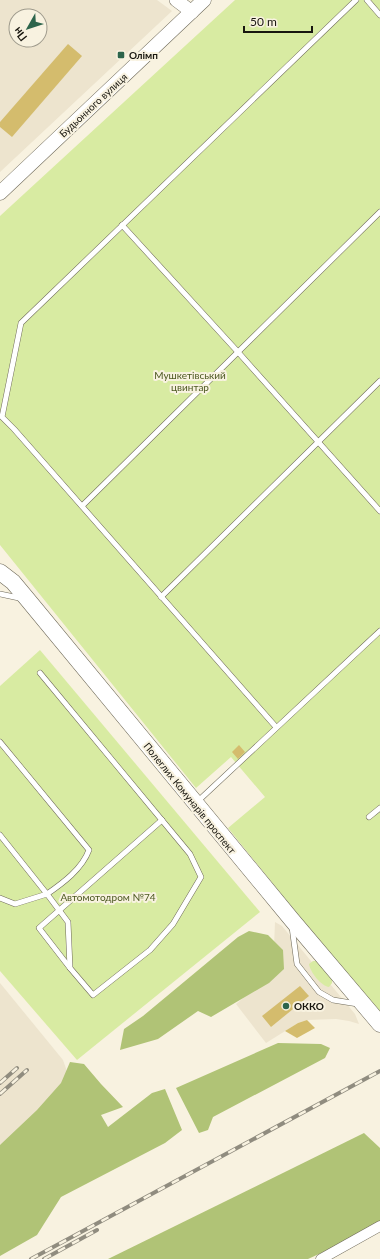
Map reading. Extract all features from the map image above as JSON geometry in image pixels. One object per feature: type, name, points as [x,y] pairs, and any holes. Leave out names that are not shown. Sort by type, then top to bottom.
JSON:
[{"type":"main road","name":"Будьонного вулиця","points":[[0,193],[204,0]]},
{"type":"main road","points":[[0,562],[4,576]]},
{"type":"main road","name":"Полеглих Комунарів проспект","points":[[4,576],[28,600],[195,804],[362,1005],[380,1024]]},
{"type":"street","points":[[176,0],[192,12]]},
{"type":"street","points":[[321,1259],[380,1226]]},
{"type":"lane","points":[[276,727],[2,417],[20,323],[356,0]]},
{"type":"lane","points":[[367,0],[380,15]]},
{"type":"lane","points":[[82,506],[380,212]]},
{"type":"lane","points":[[122,225],[380,511]]},
{"type":"lane","points":[[161,596],[380,381]]},
{"type":"lane","points":[[0,594],[28,600]]},
{"type":"lane","points":[[195,804],[380,631]]},
{"type":"lane","points":[[40,673],[162,820],[190,854],[201,877],[173,924],[150,950],[93,995],[39,928],[162,820]]},
{"type":"lane","points":[[0,742],[89,850],[86,859],[65,881],[47,894],[15,904],[2,899],[0,894]]},
{"type":"lane","points":[[369,817],[380,808]]},
{"type":"lane","points":[[0,835],[68,922],[70,968]]},
{"type":"lane","points":[[292,920],[297,964],[319,992],[333,1000],[362,1005]]},
{"type":"shaded area","points":[[0,0],[157,0],[172,11],[0,172]]},
{"type":"shaded area","name":"ОККО","points":[[275,922],[282,926],[355,1014],[359,1024],[336,1019],[307,1020],[298,1023],[266,1043],[236,1004],[255,988],[274,947]]},
{"type":"shaded area","points":[[0,983],[63,1060],[69,1077],[0,1164]]},
{"type":"green space","name":"Мушкетівський цвинтар","points":[[235,0],[380,0],[380,1016],[228,828],[265,797],[231,757],[196,788],[0,545],[0,216]]},
{"type":"green space","name":"Автомотодром №74","points":[[40,650],[260,912],[77,1060],[0,971],[0,686]]},
{"type":"green space","points":[[249,931],[268,935],[283,950],[284,969],[269,983],[211,1017],[198,1011],[158,1039],[120,1050],[124,1029],[143,1016],[238,937]]},
{"type":"green space","points":[[313,961],[317,961],[332,979],[332,983],[329,987],[319,981],[314,975],[309,964]]},
{"type":"green space","points":[[278,1043],[321,1044],[330,1048],[325,1058],[213,1117],[208,1130],[199,1133],[176,1088]]},
{"type":"green space","points":[[70,1062],[84,1064],[123,1107],[101,1115],[108,1127],[152,1093],[165,1089],[182,1130],[165,1143],[61,1197],[37,1235],[0,1256],[0,1145],[37,1110],[61,1083]]},
{"type":"green space","points":[[364,1133],[380,1148],[380,1226],[308,1259],[108,1259]]},
{"type":"building","points":[[68,44],[82,56],[12,137],[0,127],[0,122]]},
{"type":"building","points":[[239,745],[245,752],[238,759],[232,752]]},
{"type":"building","name":"ОККО","points":[[300,986],[309,996],[271,1027],[262,1016]]},
{"type":"building","points":[[307,1020],[315,1028],[297,1038],[285,1031],[298,1023]]},
{"type":"railway","points":[[0,1083],[17,1068]]},
{"type":"railway","points":[[0,1094],[27,1070]]},
{"type":"railway","points":[[31,1259],[380,1071]]},
{"type":"railway","points":[[44,1259],[97,1230]]},
{"type":"place","name":"Олімп","points":[[121,55]]},
{"type":"place","name":"ОККО","points":[[286,1006]]}]
